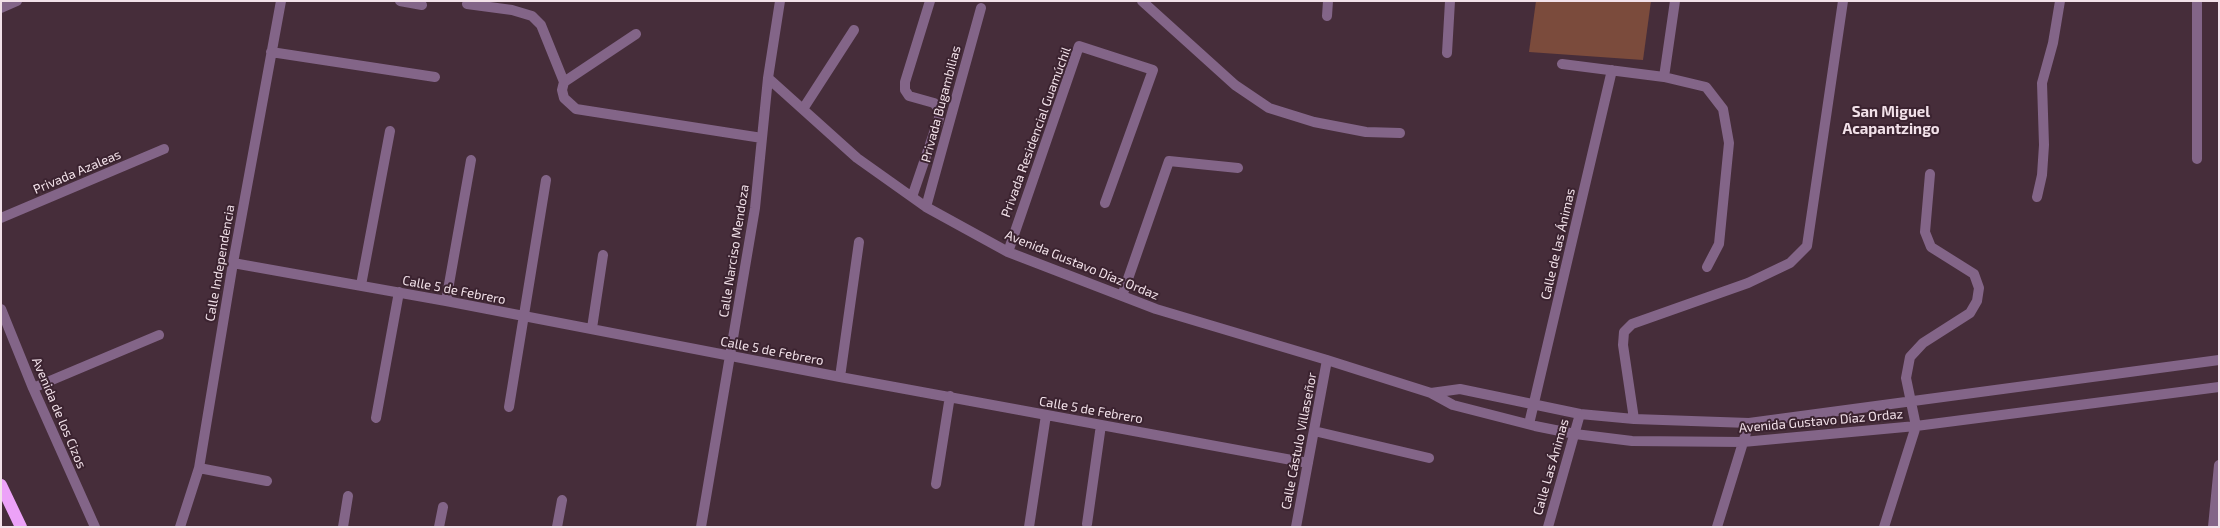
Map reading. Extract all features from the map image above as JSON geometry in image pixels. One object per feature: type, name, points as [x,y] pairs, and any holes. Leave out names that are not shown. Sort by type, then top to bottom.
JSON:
[{"type":"highway","points":[[1,485],[21,527]]},
{"type":"street","points":[[1,8],[17,1]]},
{"type":"street","name":"Calle Independencia","points":[[180,527],[199,468],[233,263],[281,1]]},
{"type":"street","points":[[400,1],[422,5]]},
{"type":"street","name":"Calle Narciso Mendoza","points":[[701,527],[755,208],[768,78],[780,1]]},
{"type":"street","points":[[912,197],[939,118],[939,109],[934,103],[910,96],[905,90],[905,82],[930,1]]},
{"type":"street","points":[[1142,1],[1235,85],[1269,108],[1314,122],[1366,132],[1400,133]]},
{"type":"street","points":[[1327,16],[1328,1]]},
{"type":"street","points":[[1447,53],[1450,1]]},
{"type":"street","points":[[1664,77],[1675,1]]},
{"type":"street","points":[[1634,419],[1623,345],[1624,332],[1632,324],[1748,283],[1790,263],[1806,246],[1843,1]]},
{"type":"street","points":[[2037,197],[2042,175],[2044,145],[2042,83],[2053,43],[2060,1]]},
{"type":"street","points":[[2197,1],[2197,159]]},
{"type":"street","points":[[467,4],[512,10],[532,16],[542,25],[564,82],[562,90],[564,98],[576,109],[762,138]]},
{"type":"street","name":"Privada Bugambilias","points":[[926,207],[981,8]]},
{"type":"street","points":[[803,109],[854,30]]},
{"type":"street","points":[[564,82],[636,34]]},
{"type":"street","name":"Privada Residencial Guamúchil","points":[[1008,252],[1079,46],[1153,70],[1105,203]]},
{"type":"street","points":[[271,52],[435,77]]},
{"type":"street","points":[[1562,64],[1664,77],[1706,87],[1723,109],[1729,143],[1719,244],[1707,267]]},
{"type":"street","name":"Calle de las Ánimas","points":[[1529,424],[1612,70]]},
{"type":"street","name":"Avenida Gustavo Díaz Ordaz","points":[[768,78],[857,158],[926,207],[1008,252],[1156,309],[1431,393],[1453,405],[1575,434],[1632,441],[1743,442],[1916,426],[2219,387]]},
{"type":"street","points":[[361,285],[390,131]]},
{"type":"street","name":"Privada Azaleas","points":[[1,218],[164,149]]},
{"type":"street","points":[[446,301],[471,160]]},
{"type":"street","points":[[1122,296],[1169,161],[1238,168]]},
{"type":"street","points":[[1884,527],[1916,426],[1906,378],[1910,357],[1923,343],[1970,314],[1977,301],[1979,288],[1974,274],[1931,247],[1925,232],[1930,174]]},
{"type":"street","points":[[509,407],[522,316],[546,180]]},
{"type":"street","points":[[840,377],[859,242]]},
{"type":"street","points":[[592,328],[603,255]]},
{"type":"street","name":"Calle 5 de Febrero","points":[[233,263],[399,292],[840,377],[1308,463]]},
{"type":"street","points":[[376,418],[399,292]]},
{"type":"street","name":"Avenida de los Cizos","points":[[1,309],[33,388],[95,527]]},
{"type":"street","points":[[33,388],[159,335]]},
{"type":"street","name":"Calle Cástulo Villaseñor","points":[[1298,527],[1327,360]]},
{"type":"street","name":"Avenida Gustavo Díaz Ordaz","points":[[1431,393],[1460,390],[1580,414],[1634,419],[1749,423],[2219,360]]},
{"type":"street","points":[[936,484],[950,396]]},
{"type":"street","name":"Calle Las Ánimas","points":[[1548,527],[1580,414]]},
{"type":"street","points":[[1029,527],[1046,415]]},
{"type":"street","points":[[1717,527],[1749,423]]},
{"type":"street","points":[[1086,524],[1101,425]]},
{"type":"street","points":[[1314,431],[1429,458]]},
{"type":"street","points":[[2213,527],[2219,465]]},
{"type":"street","points":[[199,468],[267,481]]},
{"type":"street","points":[[343,527],[348,496]]},
{"type":"street","points":[[557,527],[562,500]]},
{"type":"street","points":[[439,527],[443,506]]},
{"type":"shaded area","points":[[1536,1],[1651,1],[1643,60],[1529,52]]},
{"type":"district","name":"San Miguel Acapantzingo","points":[[1891,120]]}]
